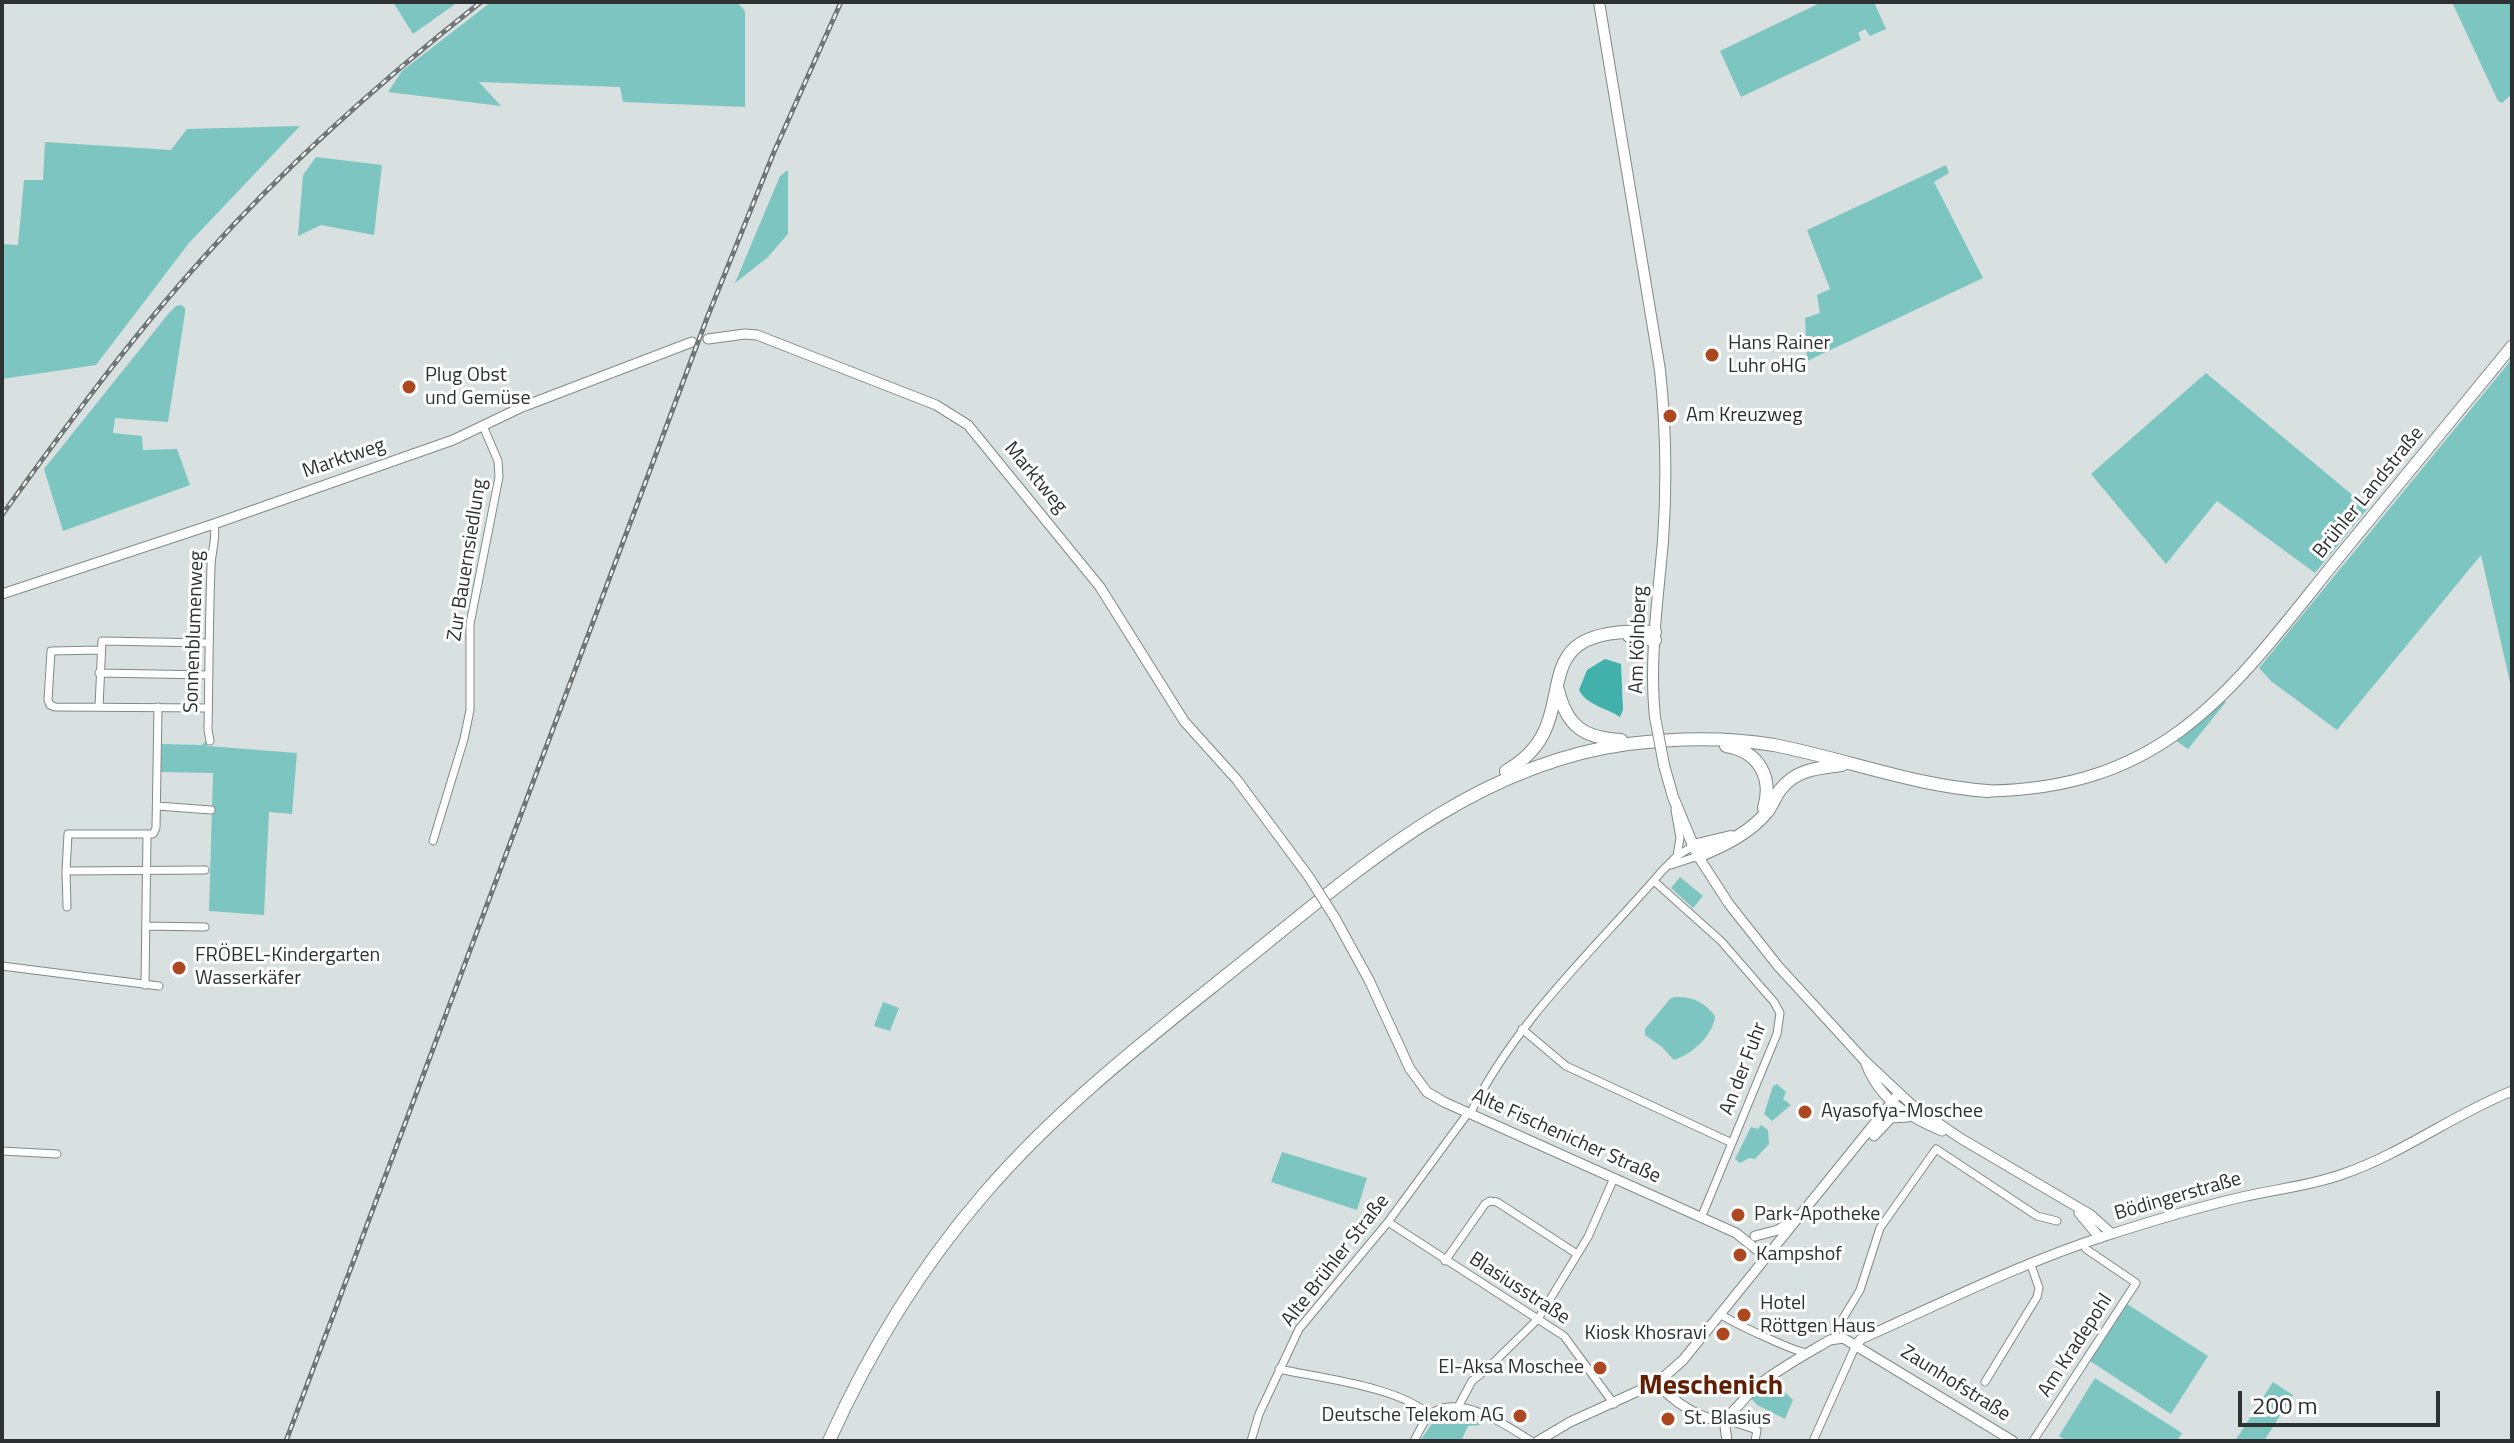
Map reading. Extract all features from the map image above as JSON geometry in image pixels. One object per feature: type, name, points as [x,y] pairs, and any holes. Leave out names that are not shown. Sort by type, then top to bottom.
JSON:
[{"type":"highway","points":[[1485,789],[1525,760],[1541,741],[1550,720],[1561,668],[1575,646],[1590,637],[1615,632],[1655,636]]},
{"type":"highway","points":[[1557,687],[1565,712],[1585,733],[1604,739],[1643,742]]},
{"type":"highway","points":[[829,1441],[867,1364],[915,1285],[983,1195],[1049,1124],[1380,854],[1435,816],[1512,775],[1552,761],[1643,742],[1701,739],[1772,745],[1933,785],[1988,791]]},
{"type":"highway","points":[[1701,739],[1740,749],[1757,760],[1767,785],[1760,819]]},
{"type":"highway","points":[[1696,851],[1738,836],[1768,811],[1781,789],[1799,774],[1815,767],[1853,764]]},
{"type":"main road","name":"Am Kölnberg","points":[[1599,2],[1660,370],[1666,442],[1653,677],[1655,717],[1673,797],[1696,851]]},
{"type":"main road","name":"Brühler Landstraße","points":[[1988,791],[2052,786],[2091,776],[2133,759],[2195,721],[2253,663],[2512,346]]},
{"type":"street","name":"Marktweg","points":[[708,339],[757,335],[936,405],[968,425],[1100,587],[1184,721],[1237,780],[1309,877],[1335,918]]},
{"type":"street","name":"Marktweg","points":[[2,594],[453,440],[522,407],[692,342]]},
{"type":"street","name":"Zur Bauernsiedlung","points":[[433,841],[467,724],[471,689],[470,624],[499,477],[498,461],[483,426]]},
{"type":"street","name":"Sonnenblumenweg","points":[[210,741],[209,643],[211,556],[216,536],[214,524]]},
{"type":"street","points":[[99,707],[99,650],[105,640],[209,643]]},
{"type":"street","points":[[99,650],[51,651],[48,700],[55,707],[208,708]]},
{"type":"street","points":[[99,673],[209,675]]},
{"type":"street","points":[[67,907],[68,834],[153,834],[156,828],[158,707]]},
{"type":"street","points":[[1673,797],[1680,838],[1677,856]]},
{"type":"street","points":[[157,806],[211,810]]},
{"type":"street","points":[[145,985],[147,834]]},
{"type":"street","name":"Alte Brühler Straße","points":[[1251,1441],[1259,1414],[1299,1329],[1388,1222],[1469,1114],[1522,1029],[1677,856],[1696,851]]},
{"type":"street","name":"Alte Brühler Straße","points":[[1669,865],[1696,851]]},
{"type":"street","name":"Am Kölnberg","points":[[1696,851],[1729,904],[1778,966],[1864,1060],[1912,1105],[1960,1138],[2091,1215],[2112,1234]]},
{"type":"street","points":[[66,871],[205,870]]},
{"type":"street","name":"An der Fuhr","points":[[1654,881],[1721,941],[1780,1013],[1777,1034],[1701,1218]]},
{"type":"street","name":"Alte Fischenicher Straße","points":[[1335,918],[1417,1080],[1427,1092],[1469,1114],[1736,1233]]},
{"type":"street","points":[[147,926],[205,927]]},
{"type":"street","points":[[2,966],[159,986]]},
{"type":"street","points":[[1522,1029],[1566,1066],[1732,1143]]},
{"type":"street","name":"Am Kölnberg","points":[[1864,1060],[1869,1073],[1892,1103],[1911,1118],[1960,1138]]},
{"type":"street","name":"Bödingerstraße","points":[[1856,1345],[1861,1339],[2100,1238],[2215,1203],[2315,1183],[2370,1164],[2486,1101],[2512,1091]]},
{"type":"street","points":[[1538,1441],[1570,1422],[1658,1382],[1683,1360],[1899,1093]]},
{"type":"street","points":[[1862,1141],[1873,1138],[1891,1118],[1911,1118]]},
{"type":"street","points":[[1724,1419],[1758,1385],[1835,1338],[1836,1330],[1860,1290],[1880,1228],[1936,1149],[2037,1216],[2057,1221]]},
{"type":"street","points":[[2,1151],[57,1154]]},
{"type":"street","points":[[1458,1407],[1472,1381],[1538,1319],[1588,1237],[1614,1178]]},
{"type":"street","points":[[1445,1261],[1490,1201],[1577,1254]]},
{"type":"street","points":[[2071,1205],[2086,1231],[2083,1244]]},
{"type":"street","name":"Am Kölnberg","points":[[2071,1205],[2100,1238]]},
{"type":"street","points":[[1755,1236],[1778,1230],[1799,1217]]},
{"type":"street","name":"Blasiusstraße","points":[[1388,1222],[1570,1342],[1614,1404]]},
{"type":"street","points":[[1736,1233],[1755,1236],[1775,1246]]},
{"type":"street","points":[[1736,1233],[1766,1257]]},
{"type":"street","name":"Am Kradepohl","points":[[2033,1441],[2134,1286],[2083,1244]]},
{"type":"street","points":[[1985,1382],[2037,1297],[2039,1288],[2031,1265]]},
{"type":"street","points":[[1720,1314],[1801,1353],[1810,1352]]},
{"type":"street","name":"Zaunhofstraße","points":[[1835,1338],[1843,1338],[1889,1364],[2013,1441]]},
{"type":"street","points":[[1813,1441],[1856,1345]]},
{"type":"street","points":[[1789,1366],[1793,1356],[1791,1348]]},
{"type":"street","points":[[1279,1369],[1370,1388],[1409,1403],[1430,1416]]},
{"type":"street","points":[[1658,1382],[1680,1404],[1715,1420],[1724,1419],[1757,1430],[1755,1441]]},
{"type":"street","points":[[1414,1441],[1430,1416],[1442,1408],[1458,1407],[1491,1418],[1531,1441]]},
{"type":"street","points":[[1724,1419],[1727,1441]]},
{"type":"shaded area","points":[[393,2],[458,2],[413,34]]},
{"type":"shaded area","points":[[491,2],[737,2],[745,11],[745,107],[623,102],[620,87],[479,82],[501,106],[388,92],[402,71]]},
{"type":"shaded area","points":[[1822,2],[1874,2],[1886,29],[1870,36],[1865,29],[1858,33],[1861,40],[1741,97],[1720,51]]},
{"type":"shaded area","points":[[2452,2],[2512,2],[2512,94],[2502,103],[2498,101]]},
{"type":"shaded area","points":[[300,126],[189,243],[96,365],[2,379],[2,244],[18,245],[24,180],[43,180],[45,142],[171,150],[187,129]]},
{"type":"shaded area","points":[[316,157],[382,165],[374,235],[321,225],[298,236],[303,175]]},
{"type":"shaded area","points":[[1946,165],[1949,173],[1934,182],[1983,278],[1807,361],[1805,318],[1820,313],[1817,295],[1830,289],[1807,230]]},
{"type":"shaded area","points":[[788,170],[788,234],[767,258],[735,283],[780,176]]},
{"type":"shaded area","points":[[181,305],[185,313],[168,422],[115,418],[113,433],[142,436],[143,450],[177,449],[190,485],[63,531],[44,469],[169,313]]},
{"type":"shaded area","points":[[2512,359],[2512,691],[2481,555],[2337,730],[2271,681],[2259,668]]},
{"type":"shaded area","points":[[2206,373],[2368,508],[2315,573],[2217,501],[2166,564],[2091,474]]},
{"type":"shaded area","points":[[1605,659],[1621,664],[1623,710],[1620,717],[1592,703],[1579,690],[1587,670]]},
{"type":"shaded area","points":[[2222,699],[2226,702],[2188,749],[2175,740]]},
{"type":"shaded area","points":[[206,741],[207,746],[297,753],[292,814],[269,812],[264,915],[209,911],[213,773],[161,772],[161,744],[202,745]]},
{"type":"shaded area","points":[[1680,877],[1703,896],[1693,908],[1671,888]]},
{"type":"shaded area","points":[[1674,997],[1698,1001],[1715,1016],[1710,1030],[1700,1043],[1674,1060],[1645,1035],[1645,1029]]},
{"type":"shaded area","points":[[883,1002],[899,1008],[890,1031],[874,1026]]},
{"type":"shaded area","points":[[1777,1084],[1786,1092],[1783,1099],[1791,1105],[1772,1121],[1764,1114],[1773,1086]]},
{"type":"shaded area","points":[[1761,1125],[1768,1130],[1769,1144],[1755,1159],[1749,1158],[1740,1163],[1735,1159],[1751,1127],[1758,1129]]},
{"type":"shaded area","points":[[1282,1152],[1367,1178],[1357,1210],[1271,1182]]},
{"type":"shaded area","points":[[2127,1304],[2208,1356],[2171,1414],[2090,1361]]},
{"type":"shaded area","points":[[2095,1378],[2182,1433],[2177,1441],[2067,1441],[2059,1436]]},
{"type":"shaded area","points":[[1774,1382],[1793,1400],[1785,1419],[1757,1405],[1751,1398]]},
{"type":"shaded area","points":[[2273,1382],[2293,1395],[2264,1441],[2235,1441]]},
{"type":"shaded area","points":[[1456,1412],[1478,1420],[1480,1425],[1468,1426],[1461,1441],[1420,1441],[1437,1416]]},
{"type":"railway","points":[[2,515],[125,351],[236,222],[337,124],[481,2]]},
{"type":"railway","points":[[286,1441],[707,318],[774,152],[841,2]]},
{"type":"place","name":"Hans Rainer Luhr oHG","points":[[1712,355]]},
{"type":"place","name":"Plug Obst und Gemüse","points":[[409,387]]},
{"type":"place","name":"Am Kreuzweg","points":[[1670,416]]},
{"type":"place","name":"FRÖBEL-Kindergarten Wasserkäfer","points":[[179,968]]},
{"type":"place","name":"Ayasofya-Moschee","points":[[1805,1112]]},
{"type":"place","name":"Park-Apotheke","points":[[1738,1215]]},
{"type":"place","name":"Kampshof","points":[[1740,1255]]},
{"type":"place","name":"Hotel Röttgen Haus","points":[[1744,1315]]},
{"type":"place","name":"Kiosk Khosravi","points":[[1723,1334]]},
{"type":"place","name":"El-Aksa Moschee","points":[[1600,1368]]},
{"type":"place","name":"Deutsche Telekom AG","points":[[1520,1416]]},
{"type":"place","name":"St. Blasius","points":[[1668,1419]]},
{"type":"district","name":"Meschenich","points":[[1711,1387]]}]
